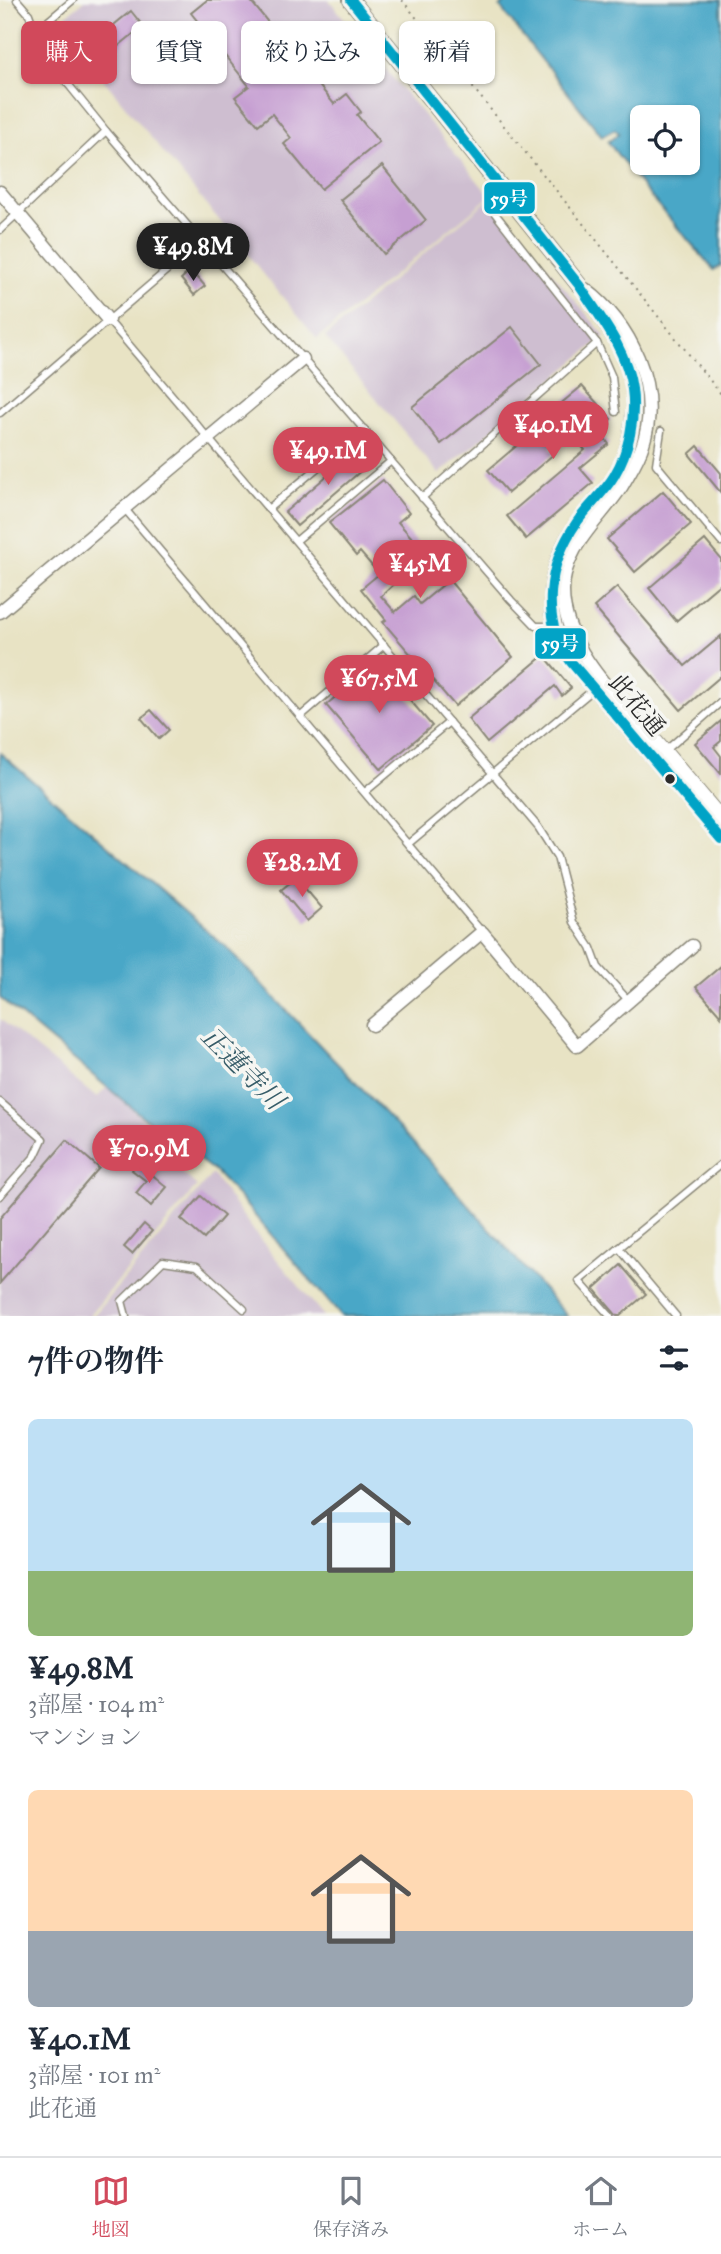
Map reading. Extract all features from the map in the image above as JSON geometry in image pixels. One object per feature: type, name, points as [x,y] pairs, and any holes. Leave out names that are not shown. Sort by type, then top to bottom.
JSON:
[{"type":"street","name":"此花通","points":[[351,0],[579,285],[610,333],[628,371],[633,409],[631,430],[621,463],[612,479],[577,521],[562,544],[554,566],[551,587],[553,626],[564,652],[598,685],[721,820]]},
{"type":"street","points":[[0,192],[108,320]]},
{"type":"street","name":"此花通","points":[[579,285],[602,302],[632,346],[643,372],[648,400],[643,444],[635,462],[621,488],[584,534],[571,556],[563,592],[570,627],[598,685],[658,752],[721,839]]},
{"type":"street","points":[[0,612],[303,359]]},
{"type":"street","points":[[372,1025],[482,932],[577,1046],[692,946]]},
{"type":"lane","points":[[17,0],[31,21]]},
{"type":"lane","points":[[48,21],[73,0]]},
{"type":"lane","points":[[68,84],[422,498],[536,626],[553,626]]},
{"type":"lane","points":[[0,230],[107,131]]},
{"type":"lane","points":[[489,207],[597,343],[612,377],[616,411]]},
{"type":"lane","points":[[0,413],[201,241]]},
{"type":"lane","points":[[108,320],[538,827],[557,857],[574,922],[591,948],[598,967],[628,1000]]},
{"type":"lane","points":[[422,498],[597,343]]},
{"type":"lane","points":[[268,509],[364,429]]},
{"type":"lane","points":[[661,431],[656,464],[721,542]]},
{"type":"lane","points":[[296,541],[391,461]]},
{"type":"lane","points":[[124,508],[482,932]]},
{"type":"lane","points":[[301,716],[384,645]]},
{"type":"lane","points":[[408,844],[598,685]]},
{"type":"lane","points":[[658,752],[721,702]]},
{"type":"lane","points":[[365,792],[449,722]]},
{"type":"lane","points":[[0,1101],[43,1139],[35,1156],[0,1196]]},
{"type":"lane","points":[[610,1316],[579,1281],[721,1164]]},
{"type":"lane","points":[[619,1248],[676,1316]]},
{"type":"lane","points":[[126,1316],[122,1301],[163,1261],[197,1266],[244,1309]]},
{"type":"path","points":[[402,0],[721,394]]},
{"type":"shaded area","points":[[85,0],[329,0],[346,21],[241,21],[241,84],[385,84],[385,68],[490,196],[317,339],[107,84],[117,84],[117,21],[59,21]]},
{"type":"shaded area","points":[[490,198],[605,336],[439,474],[325,337]]},
{"type":"shaded area","points":[[0,1019],[97,1098],[107,1087],[145,1121],[137,1132],[197,1186],[89,1316],[0,1316]]},
{"type":"shaded area","points":[[212,1174],[259,1238],[324,1316],[93,1316]]},
{"type":"water","points":[[508,0],[721,0],[721,266],[714,270],[633,175],[700,175],[700,105],[630,105],[630,171],[608,142],[619,133],[615,129],[602,136],[500,7]]},
{"type":"water","name":"正蓮寺川","points":[[0,753],[228,949],[416,1146],[567,1316],[341,1316],[214,1171],[143,1117],[0,998]]},
{"type":"building","points":[[207,0],[250,0],[267,21],[241,21],[241,76],[227,58],[227,21],[197,21],[191,13]]},
{"type":"building","points":[[131,11],[139,21],[131,21],[131,36],[117,47],[117,22]]},
{"type":"building","points":[[247,84],[318,84],[334,104],[347,94],[361,112],[357,115],[379,142],[321,189],[284,144],[291,138],[272,114],[258,125],[235,97],[249,86]]},
{"type":"building","points":[[382,166],[426,220],[384,254],[340,200]]},
{"type":"building","points":[[191,270],[205,286],[194,295],[181,279]]},
{"type":"building","points":[[512,327],[541,364],[441,444],[412,407]]},
{"type":"building","points":[[582,386],[611,419],[598,430],[609,444],[580,468],[593,483],[526,539],[507,516],[585,450],[569,431],[550,448],[555,453],[508,493],[488,470],[554,414],[552,411]]},
{"type":"building","points":[[698,446],[721,473],[721,493],[689,454]]},
{"type":"building","points":[[359,448],[370,463],[297,526],[285,512]]},
{"type":"building","points":[[383,480],[409,513],[398,522],[427,555],[381,596],[395,612],[414,596],[420,604],[449,580],[513,657],[455,706],[383,622],[386,620],[361,589],[379,574],[360,552],[356,556],[329,523]]},
{"type":"building","points":[[663,491],[691,524],[635,572],[607,539]]},
{"type":"building","points":[[705,540],[721,559],[721,583],[676,621],[649,588]]},
{"type":"building","points":[[617,587],[685,666],[721,636],[721,676],[681,710],[594,607]]},
{"type":"building","points":[[544,655],[571,688],[562,696],[555,686],[487,743],[468,719]]},
{"type":"building","points":[[377,661],[432,726],[381,769],[326,705]]},
{"type":"building","points":[[151,710],[169,730],[159,739],[141,718]]},
{"type":"building","points":[[721,721],[721,741],[714,747],[721,756],[721,774],[695,743]]},
{"type":"building","points":[[296,878],[322,908],[307,921],[281,890]]},
{"type":"building","points":[[721,966],[721,1016],[696,987]]},
{"type":"building","points":[[67,1140],[99,1168],[0,1283],[0,1218]]},
{"type":"building","points":[[137,1162],[167,1187],[151,1206],[136,1193],[146,1181],[132,1170]]},
{"type":"building","points":[[201,1196],[224,1216],[204,1239],[181,1219]]},
{"type":"building","points":[[144,1224],[152,1231],[132,1254],[124,1247]]},
{"type":"building","points":[[621,1265],[646,1294],[617,1316],[594,1289]]},
{"type":"transit line","name":"59号","points":[[351,0],[579,285],[619,347],[629,375],[633,400],[627,445],[614,476],[577,522],[559,556],[551,592],[554,628],[571,662],[721,839]]}]
